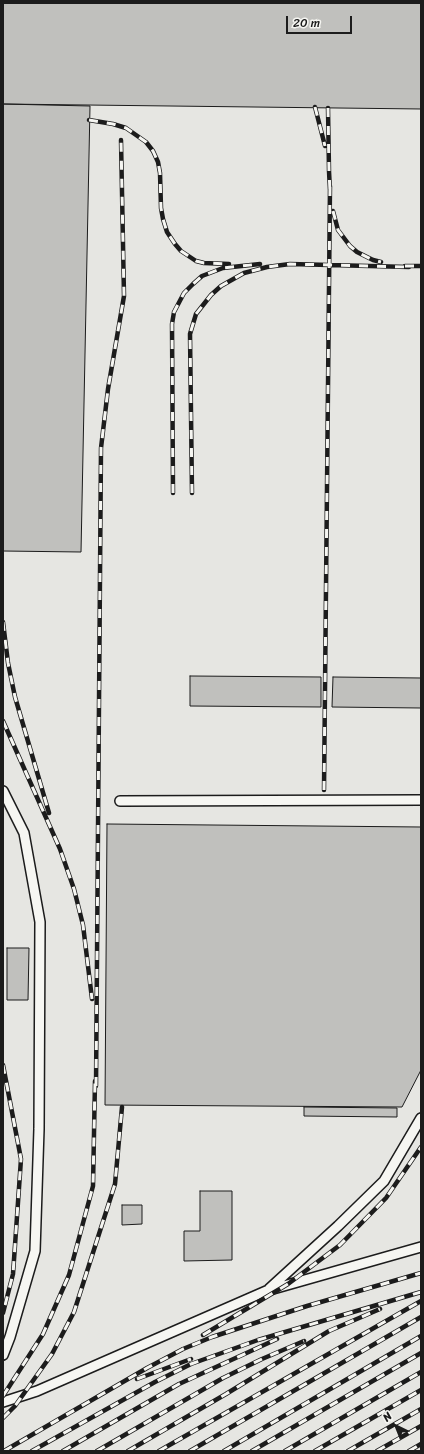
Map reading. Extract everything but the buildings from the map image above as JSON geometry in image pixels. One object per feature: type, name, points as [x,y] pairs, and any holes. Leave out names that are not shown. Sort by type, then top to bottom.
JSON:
[{"type":"lane","points":[[3,791],[24,834],[40,922],[39,1129],[35,1251],[3,1355]]},
{"type":"lane","points":[[120,801],[421,800]]},
{"type":"lane","points":[[266,1291],[338,1226],[384,1181],[421,1118]]},
{"type":"lane","points":[[3,1402],[37,1391],[266,1291],[421,1247]]},
{"type":"shaded area","points":[[3,3],[421,3],[421,1451],[3,1451]]},
{"type":"railway","points":[[315,107],[325,146]]},
{"type":"railway","points":[[328,108],[330,191]]},
{"type":"railway","points":[[89,120],[126,128],[146,142],[153,151],[158,162],[163,219],[167,232],[175,244],[181,251],[196,261],[204,263],[229,264]]},
{"type":"railway","points":[[96,1086],[101,448],[108,389],[124,296],[121,140]]},
{"type":"railway","points":[[324,790],[330,186]]},
{"type":"railway","points":[[333,211],[338,230],[350,246],[357,252],[373,260],[381,262]]},
{"type":"railway","points":[[173,493],[172,324],[174,312],[184,293],[202,276],[223,268],[260,264]]},
{"type":"railway","points":[[192,493],[190,334],[196,314],[211,295],[221,286],[244,273],[267,267],[290,264],[409,267]]},
{"type":"railway","points":[[405,266],[421,266]]},
{"type":"railway","points":[[3,622],[8,663],[15,697],[49,813]]},
{"type":"railway","points":[[3,721],[60,849],[74,889],[83,925],[92,999]]},
{"type":"railway","points":[[3,1065],[21,1159],[13,1274],[3,1313]]},
{"type":"railway","points":[[3,1396],[43,1334],[69,1275],[93,1186],[95,1081]]},
{"type":"railway","points":[[3,1418],[15,1406],[52,1354],[74,1312],[115,1184],[122,1107]]},
{"type":"railway","points":[[203,1335],[288,1284],[340,1245],[386,1198],[421,1147]]},
{"type":"railway","points":[[4,1451],[147,1368],[183,1349],[212,1337],[307,1306],[421,1273]]},
{"type":"railway","points":[[32,1451],[155,1382],[191,1364],[258,1340],[421,1292]]},
{"type":"railway","points":[[159,1451],[421,1301]]},
{"type":"railway","points":[[128,1451],[226,1394],[329,1331],[380,1309]]},
{"type":"railway","points":[[190,1451],[421,1317]]},
{"type":"railway","points":[[224,1451],[421,1336]]},
{"type":"railway","points":[[63,1451],[179,1384],[277,1339]]},
{"type":"railway","points":[[97,1451],[223,1378],[304,1341]]},
{"type":"railway","points":[[252,1451],[421,1353]]},
{"type":"railway","points":[[137,1379],[191,1359]]},
{"type":"railway","points":[[285,1451],[421,1372]]},
{"type":"railway","points":[[315,1451],[421,1390]]},
{"type":"railway","points":[[348,1451],[421,1409]]},
{"type":"railway","points":[[377,1451],[421,1426]]},
{"type":"railway","points":[[409,1451],[421,1444]]}]
